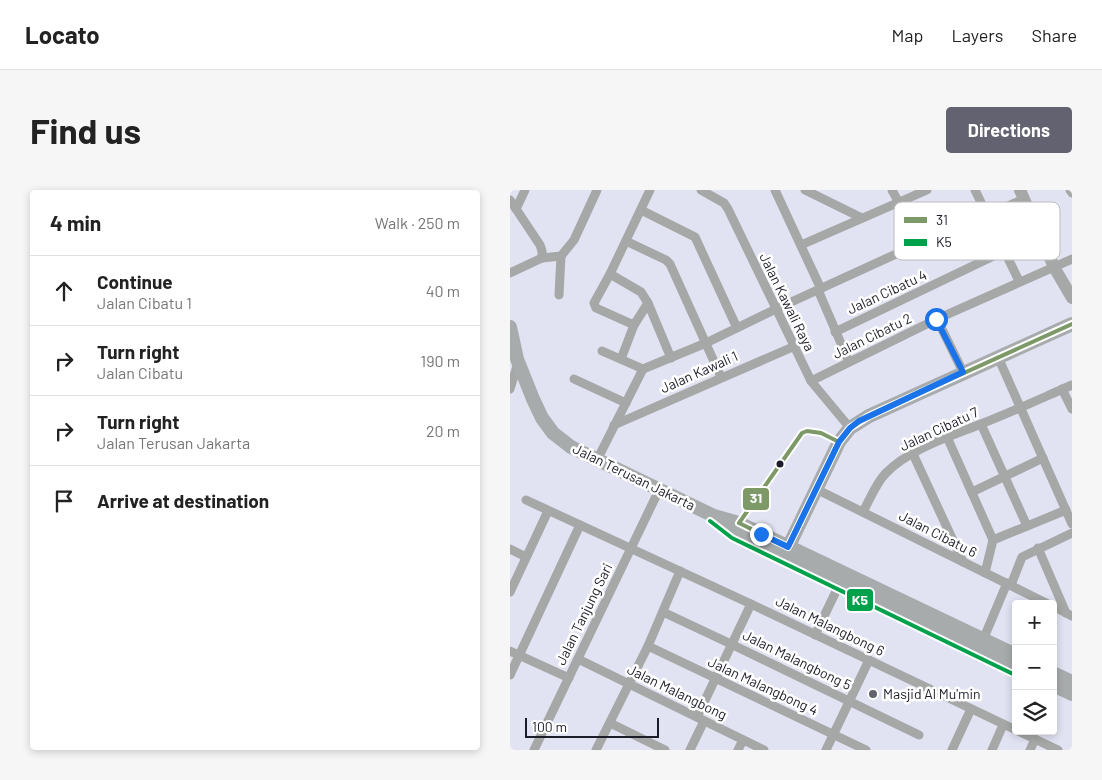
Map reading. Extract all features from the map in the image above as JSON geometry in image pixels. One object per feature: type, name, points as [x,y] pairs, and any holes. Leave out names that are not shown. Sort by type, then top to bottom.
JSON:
[{"type":"main road","points":[[1055,260],[1072,298]]},
{"type":"main road","points":[[786,551],[839,442],[850,428],[859,421],[963,372],[1072,324]]},
{"type":"main road","name":"Jalan Terusan Jakarta","points":[[510,327],[515,357],[542,418],[553,433],[571,447],[714,516],[739,523],[840,583],[884,599],[1012,653]]},
{"type":"main road","name":"Jalan Terusan Jakarta","points":[[786,551],[884,599],[1012,666]]},
{"type":"main road","points":[[1057,675],[1072,682]]},
{"type":"main road","points":[[1057,687],[1072,694]]},
{"type":"street","points":[[516,210],[525,190]]},
{"type":"street","points":[[559,295],[561,256],[574,240],[597,190]]},
{"type":"street","points":[[634,325],[596,308],[594,303],[650,190]]},
{"type":"street","name":"Jalan Kawali Raya","points":[[701,190],[724,203],[728,209],[811,381],[850,428]]},
{"type":"street","points":[[775,190],[801,245],[835,332],[849,362]]},
{"type":"street","points":[[805,190],[862,218]]},
{"type":"street","points":[[892,190],[899,202],[927,190]]},
{"type":"street","points":[[975,190],[980,202]]},
{"type":"street","points":[[1008,202],[1022,194]]},
{"type":"street","points":[[510,200],[540,245],[538,260]]},
{"type":"street","points":[[801,245],[894,204]]},
{"type":"street","points":[[641,210],[695,237],[737,328]]},
{"type":"street","points":[[626,241],[666,260],[670,264],[722,377]]},
{"type":"street","points":[[597,460],[643,369],[706,343],[894,255]]},
{"type":"street","points":[[510,268],[524,263],[561,256]]},
{"type":"street","name":"Jalan Cibatu 2","points":[[811,381],[936,319],[1072,259]]},
{"type":"street","points":[[510,273],[538,260]]},
{"type":"street","name":"Jalan Cibatu 4","points":[[835,332],[985,260]]},
{"type":"street","points":[[1008,260],[1019,281]]},
{"type":"street","points":[[610,274],[638,290],[648,303],[671,358]]},
{"type":"street","points":[[622,359],[634,325],[648,303]]},
{"type":"street","points":[[936,319],[963,372]]},
{"type":"street","name":"Jalan Kawali 1","points":[[614,425],[795,346]]},
{"type":"street","points":[[602,351],[643,369]]},
{"type":"street","points":[[510,389],[515,357]]},
{"type":"street","points":[[998,357],[1072,524]]},
{"type":"street","points":[[574,379],[626,403]]},
{"type":"street","name":"Jalan Cibatu 7","points":[[863,512],[887,472],[913,454],[947,437],[1020,408],[1072,384]]},
{"type":"street","points":[[1062,389],[1072,409]]},
{"type":"street","points":[[981,424],[1027,526]]},
{"type":"street","points":[[947,437],[994,540],[985,573]]},
{"type":"street","points":[[913,454],[963,562]]},
{"type":"street","points":[[972,492],[1043,458]]},
{"type":"street","name":"Jalan Cibatu 6","points":[[816,489],[1040,600]]},
{"type":"street","name":"Jalan Tanjung Sari","points":[[534,750],[659,490]]},
{"type":"street","name":"Jalan Malangbong 6","points":[[526,500],[751,604],[1012,729]]},
{"type":"street","points":[[994,540],[1066,510]]},
{"type":"street","points":[[510,592],[548,511]]},
{"type":"street","points":[[510,675],[580,525]]},
{"type":"street","points":[[983,640],[1022,557],[1072,533]]},
{"type":"street","points":[[1038,548],[1069,614]]},
{"type":"street","points":[[510,549],[526,557]]},
{"type":"street","points":[[596,750],[630,685],[680,571]]},
{"type":"street","points":[[815,635],[840,583]]},
{"type":"street","points":[[690,750],[715,679],[751,604]]},
{"type":"street","points":[[1057,608],[1069,614]]},
{"type":"street","name":"Jalan Malangbong 5","points":[[663,612],[919,735]]},
{"type":"street","name":"Jalan Malangbong 4","points":[[648,646],[866,750]]},
{"type":"street","points":[[510,650],[569,678]]},
{"type":"street","name":"Jalan Malangbong","points":[[578,659],[764,750]]},
{"type":"street","points":[[826,750],[869,660]]},
{"type":"street","points":[[952,750],[971,710]]},
{"type":"street","points":[[610,723],[665,750]]},
{"type":"street","points":[[992,750],[1003,725]]},
{"type":"street","name":"Jalan Malangbong 6","points":[[1026,735],[1058,750]]},
{"type":"street","points":[[1030,750],[1035,739]]},
{"type":"street","points":[[738,750],[743,740]]},
{"type":"transit line","name":"31","points":[[839,442],[850,428],[869,416],[1072,324]]},
{"type":"transit line","name":"31","points":[[807,431],[821,433],[839,442],[788,547],[739,523],[802,433],[807,431]]},
{"type":"transit line","name":"K5","points":[[710,521],[732,538],[1012,674]]},
{"type":"place","name":"Masjid Al Mu'min","points":[[873,694]]},
{"type":"route","points":[[761,534],[788,547],[839,442],[850,428],[859,421],[963,372],[936,319]]}]
